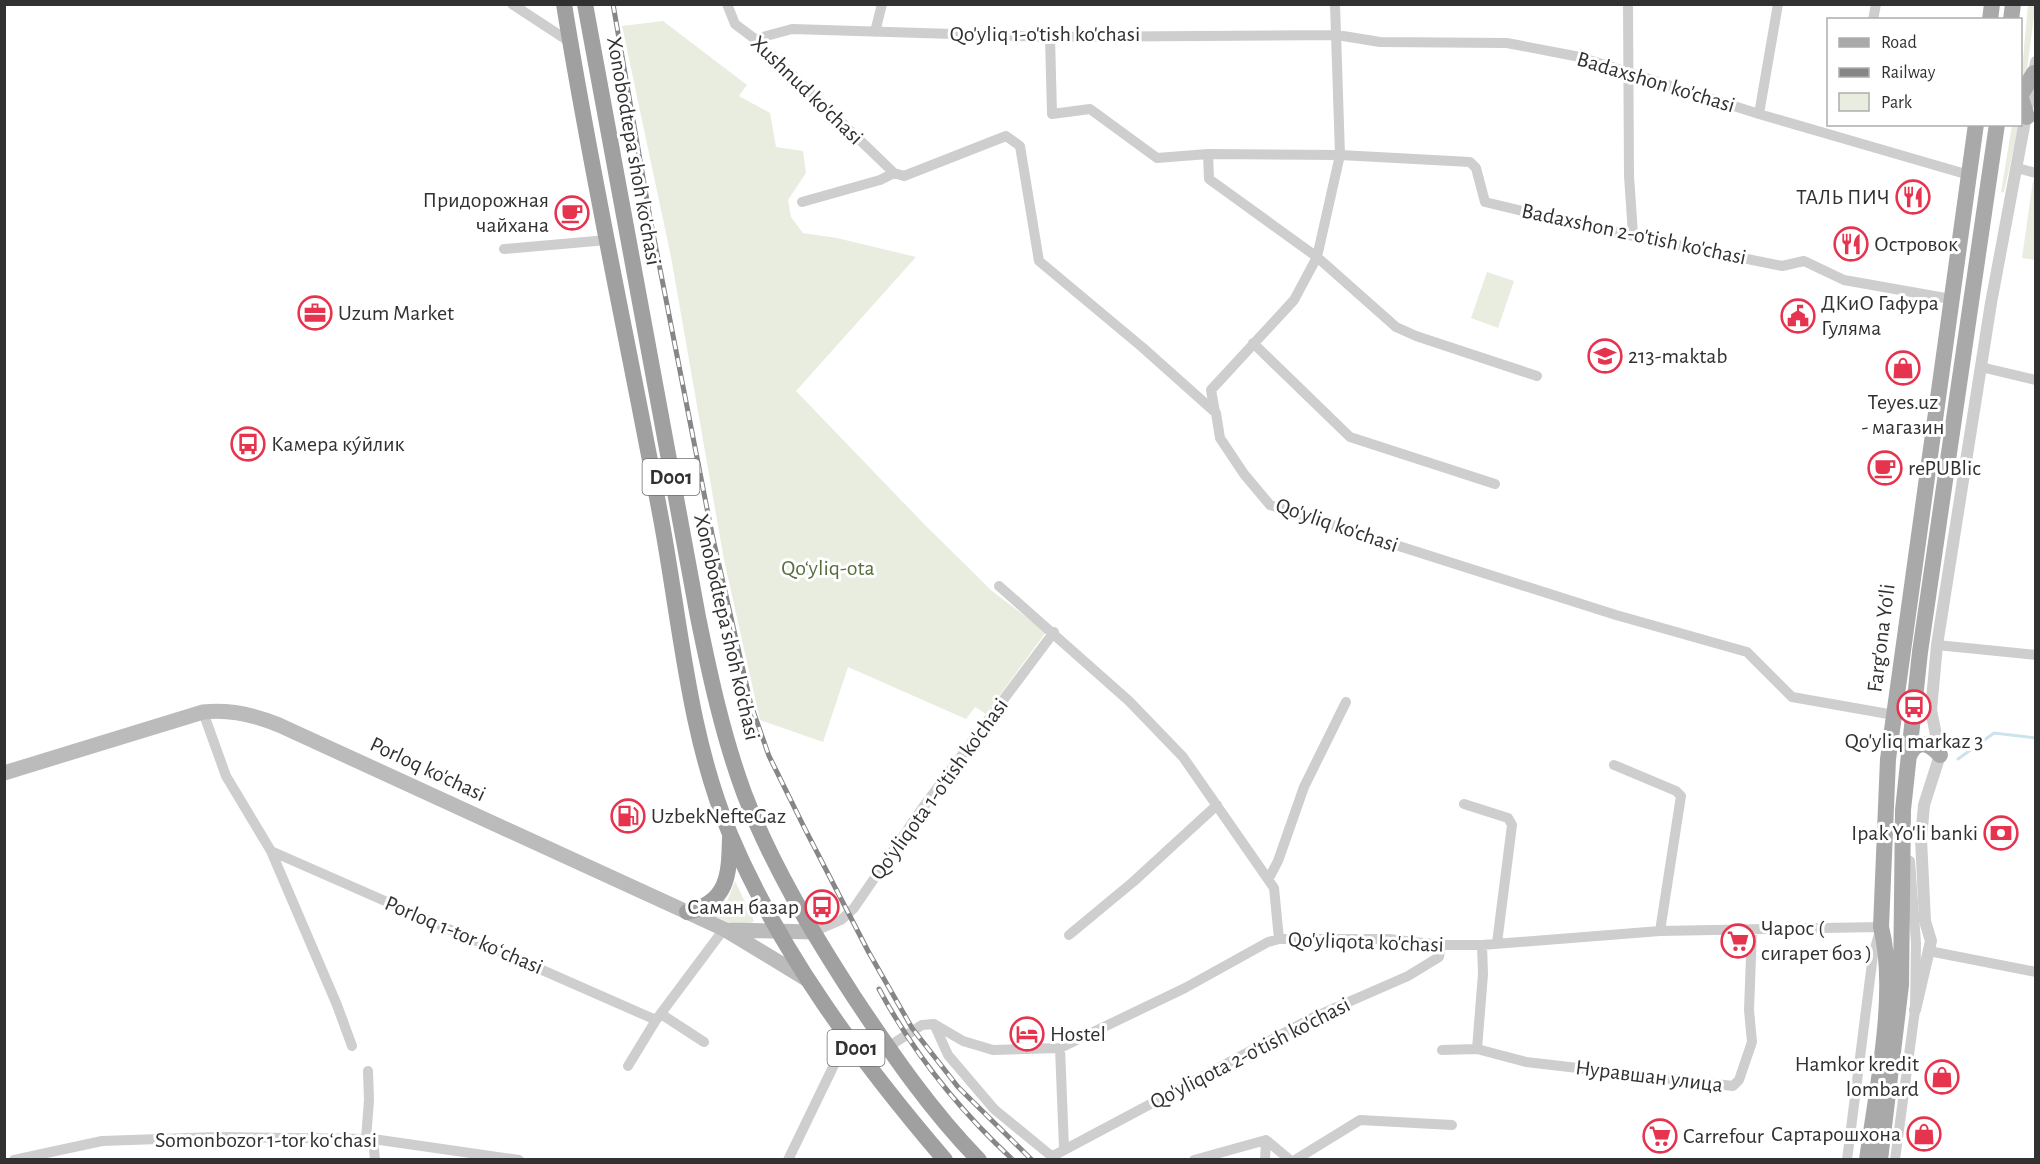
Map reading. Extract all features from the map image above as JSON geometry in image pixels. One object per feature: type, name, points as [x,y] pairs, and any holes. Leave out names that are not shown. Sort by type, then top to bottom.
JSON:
[{"type":"highway","name":"Xonobodtepa shoh ko'chasi","points":[[564,4],[699,734],[715,793],[730,834],[778,929],[812,983],[884,1086],[945,1160]]},
{"type":"highway","name":"Xonobodtepa shoh ko'chasi","points":[[585,4],[690,575],[719,709],[743,790],[760,832],[813,932],[888,1047],[932,1107],[979,1160]]},
{"type":"highway","points":[[607,240],[627,237]]},
{"type":"highway","points":[[687,912],[711,902],[722,889],[729,865],[730,834]]},
{"type":"main road","points":[[2022,93],[2035,67]]},
{"type":"main road","points":[[2022,99],[2027,117]]},
{"type":"main road","name":"Farg'ona Yo'li","points":[[1867,1160],[1887,994],[1888,952],[1881,927],[1888,759],[1976,126]]},
{"type":"main road","name":"Farg'ona Yo'li","points":[[1880,1160],[1901,986],[1903,810],[1920,652],[1997,126]]},
{"type":"main road","name":"Porloq ko'chasi","points":[[4,773],[203,712],[231,712],[270,722],[724,929],[812,983]]},
{"type":"main road","points":[[1909,756],[1913,747],[1922,743],[1930,745],[1940,755]]},
{"type":"main road","points":[[724,929],[778,929],[813,932]]},
{"type":"street","points":[[512,4],[570,42]]},
{"type":"street","name":"Xushnud ko'chasi","points":[[726,4],[735,24],[755,39],[892,174]]},
{"type":"street","points":[[875,32],[882,4]]},
{"type":"street","points":[[1335,4],[1340,155],[1317,257],[1294,300],[1253,343],[1350,437],[1495,484]]},
{"type":"street","points":[[1628,4],[1627,70],[1633,234]]},
{"type":"street","points":[[1759,114],[1778,4]]},
{"type":"street","name":"Qo'yliq 1-o'tish ko'chasi","points":[[755,39],[792,29],[1050,37],[1336,34]]},
{"type":"street","name":"Badaxshon ko'chasi","points":[[1336,34],[1380,42],[1507,43],[1580,57],[1627,70],[1759,114],[1969,175]]},
{"type":"street","points":[[1050,37],[1052,114],[1090,109],[1157,158],[1209,154],[1340,155]]},
{"type":"street","points":[[1895,1160],[1915,1010],[1931,941],[1926,925],[1922,877],[1921,819],[1940,755],[1931,710],[1937,645],[1981,366],[2035,67]]},
{"type":"street","points":[[802,202],[880,180],[892,174],[904,176],[1006,136],[1020,146],[1039,261],[1142,347],[1216,413]]},
{"type":"street","points":[[1209,154],[1209,179],[1317,257],[1396,327],[1416,336],[1537,376]]},
{"type":"street","name":"Badaxshon 2-o'tish ko'chasi","points":[[1340,155],[1470,162],[1476,168],[1485,202],[1782,266],[1804,261],[1844,280],[1951,299]]},
{"type":"street","points":[[2017,168],[2036,173]]},
{"type":"street","points":[[504,249],[607,240]]},
{"type":"street","name":"Qo'yliq ko'chasi","points":[[1253,343],[1211,390],[1220,438],[1244,474],[1270,505],[1616,615],[1747,652],[1792,697],[1894,715]]},
{"type":"street","points":[[1981,366],[2036,380]]},
{"type":"street","points":[[999,586],[1054,632],[1163,735],[1269,878],[1274,888],[1279,939]]},
{"type":"street","name":"Qo'yliqota 1-o'tish ko'chasi","points":[[813,932],[841,920],[854,908],[921,810],[1054,632]]},
{"type":"street","points":[[1937,645],[2036,655]]},
{"type":"street","points":[[1269,878],[1278,861],[1304,787],[1346,702]]},
{"type":"street","points":[[203,712],[226,776],[271,851],[337,1005],[352,1046]]},
{"type":"street","points":[[1614,765],[1676,791],[1681,796],[1660,931]]},
{"type":"street","points":[[1464,804],[1508,818],[1512,825],[1497,943]]},
{"type":"street","points":[[1069,935],[1133,882],[1217,805]]},
{"type":"street","points":[[1903,810],[1916,943],[1915,1010]]},
{"type":"street","name":"Porloq 1-tor koʻchasi","points":[[271,851],[658,1017],[704,1042]]},
{"type":"street","points":[[1847,1160],[1873,955],[1881,927]]},
{"type":"street","name":"Qo'yliqota ko'chasi","points":[[934,1024],[963,1041],[993,1050],[1060,1048],[1185,988],[1268,942],[1279,939],[1389,939],[1441,945],[1482,945],[1660,931],[1881,927]]},
{"type":"street","points":[[628,1066],[658,1017],[724,929]]},
{"type":"street","name":"Нуравшан улица","points":[[1478,1049],[1526,1062],[1733,1086],[1739,1080],[1752,1042],[1749,1010],[1752,930]]},
{"type":"street","name":"Qo'yliqota 2-o'tish ko'chasi","points":[[1053,1158],[1064,1148],[1314,1017],[1408,976],[1439,957],[1441,945]]},
{"type":"street","points":[[1442,1050],[1478,1049],[1483,974],[1482,945]]},
{"type":"street","points":[[1929,951],[2036,972]]},
{"type":"street","points":[[888,1047],[922,1024],[934,1024],[948,1055],[987,1100],[1053,1158]]},
{"type":"street","points":[[788,1160],[848,1036]]},
{"type":"street","points":[[1060,1048],[1064,1148]]},
{"type":"street","points":[[368,1071],[370,1139],[375,1160]]},
{"type":"street","points":[[1295,1160],[1360,1120],[1452,1125]]},
{"type":"street","name":"Somonbozor 1-tor koʻchasi","points":[[14,1160],[102,1141],[216,1137],[370,1139],[519,1160]]},
{"type":"street","points":[[1194,1160],[1266,1140]]},
{"type":"street","points":[[1265,1160],[1266,1140]]},
{"type":"street","points":[[1266,1140],[1290,1160]]},
{"type":"green space","points":[[2028,5],[2035,5],[2026,78],[2022,80]]},
{"type":"green space","name":"Qo‘yliq-ota","points":[[663,21],[747,85],[739,96],[770,113],[776,147],[803,151],[806,173],[788,200],[791,217],[803,233],[837,238],[916,257],[796,391],[992,591],[1046,632],[986,714],[975,707],[966,719],[848,667],[823,742],[760,720],[724,560],[671,257],[622,26]]},
{"type":"green space","points":[[2012,126],[2019,126],[2004,192],[2001,192]]},
{"type":"green space","points":[[2033,181],[2036,182],[2035,260],[2022,258]]},
{"type":"green space","points":[[1487,272],[1514,281],[1498,328],[1471,318]]},
{"type":"green space","points":[[735,881],[754,921],[742,928],[710,914],[726,904]]},
{"type":"waterway","points":[[1958,759],[1994,733],[2036,738]]},
{"type":"railway","points":[[613,4],[650,218],[712,534],[751,705],[769,756],[868,951],[912,1028],[958,1087],[1032,1160]]},
{"type":"railway","points":[[879,989],[907,1036],[938,1080],[1013,1160]]},
{"type":"place","name":"ТАЛЬ ПИЧ","points":[[1913,197]]},
{"type":"place","name":"Придорожная чайхана","points":[[572,213]]},
{"type":"place","name":"Островок","points":[[1851,244]]},
{"type":"place","name":"Uzum Market","points":[[315,313]]},
{"type":"place","name":"ДКиО Гафура Гуляма","points":[[1798,316]]},
{"type":"place","name":"213-maktab","points":[[1605,356]]},
{"type":"place","name":"Teyes.uz - магазин","points":[[1903,368]]},
{"type":"place","name":"Камера ку́йлик","points":[[248,444]]},
{"type":"place","name":"rePUBlic","points":[[1885,468]]},
{"type":"place","name":"Qo'yliq markaz 3","points":[[1914,707]]},
{"type":"place","name":"UzbekNefteGaz","points":[[628,816]]},
{"type":"place","name":"Ipak Yo'li banki","points":[[2001,833]]},
{"type":"place","name":"Саман базар","points":[[822,907]]},
{"type":"place","name":"Чарос ( сигарет боз )","points":[[1738,941]]},
{"type":"place","name":"Hostel","points":[[1027,1034]]},
{"type":"place","name":"Hamkor kredit lombard","points":[[1942,1077]]},
{"type":"place","name":"Сартарошхона","points":[[1924,1134]]},
{"type":"place","name":"Carrefour","points":[[1660,1136]]}]
